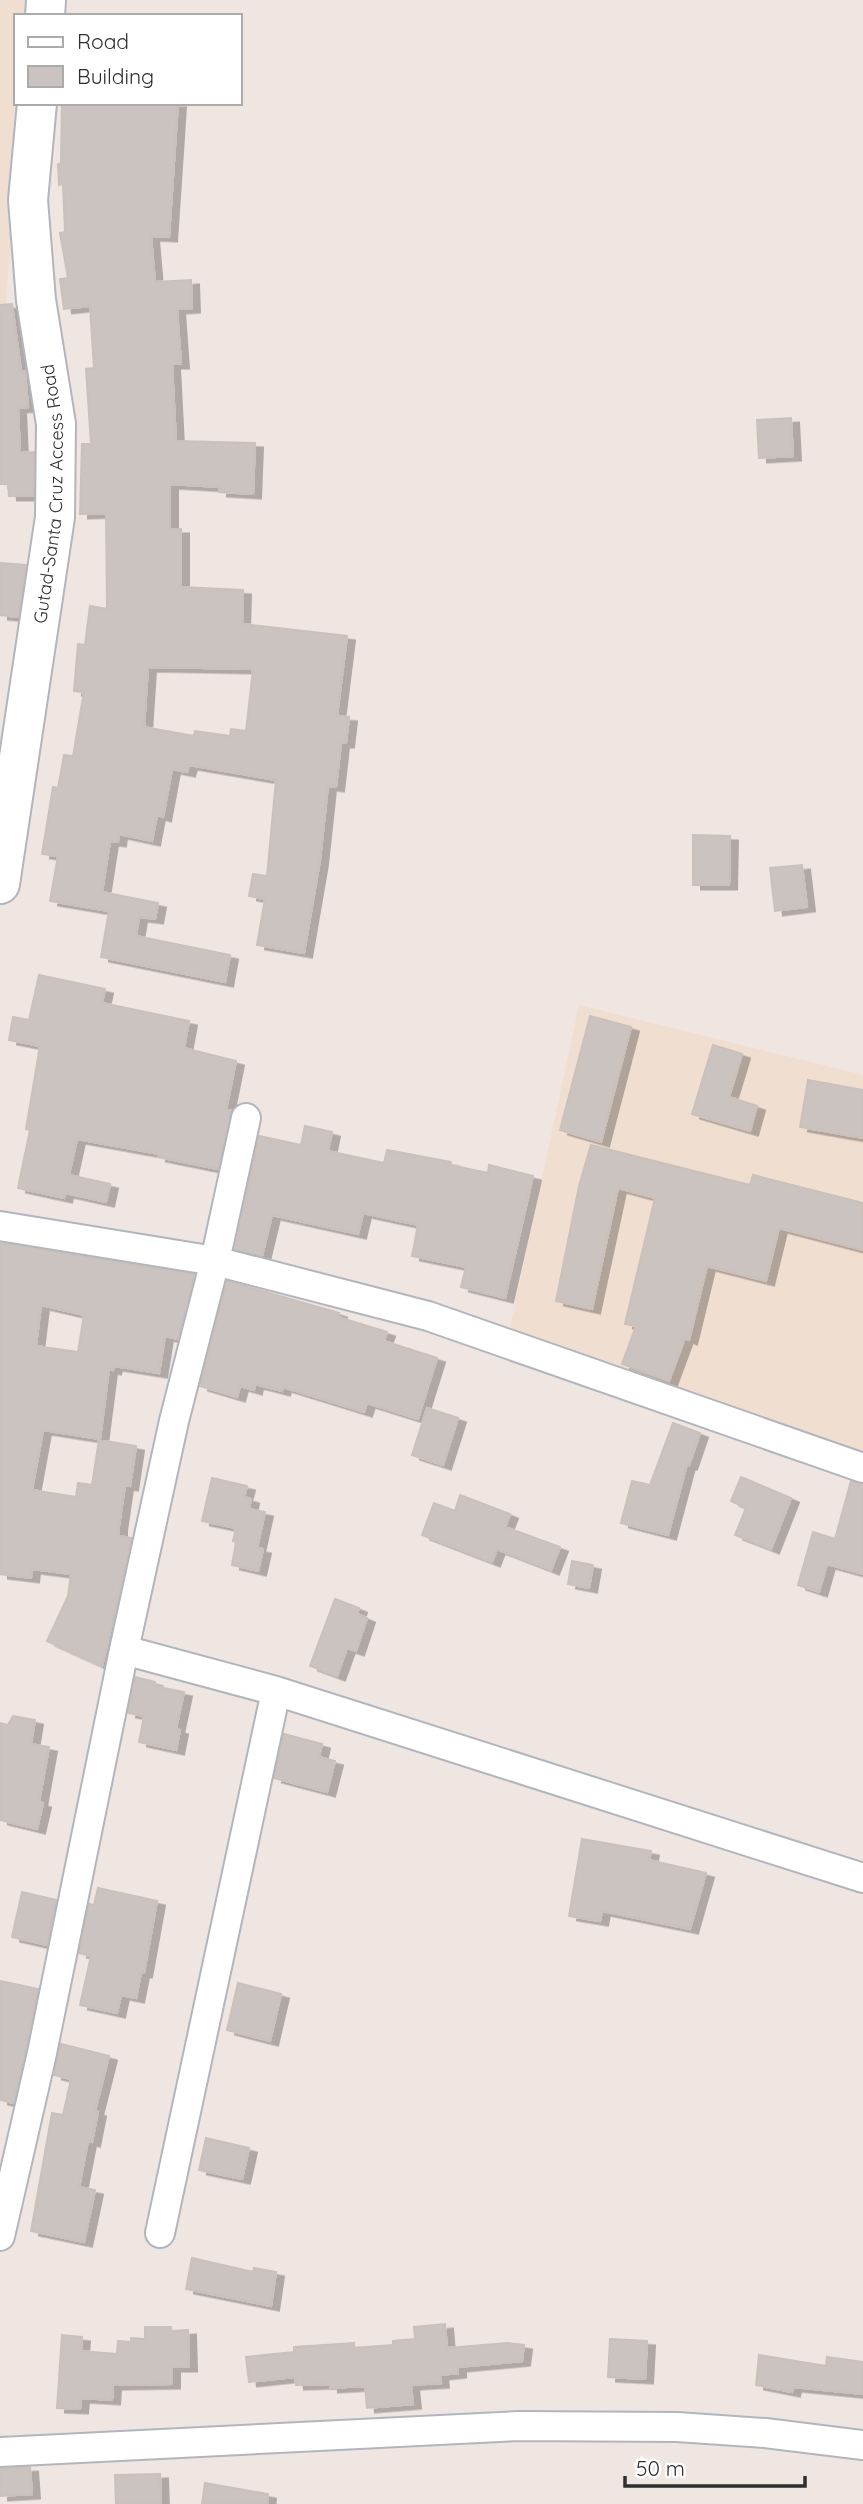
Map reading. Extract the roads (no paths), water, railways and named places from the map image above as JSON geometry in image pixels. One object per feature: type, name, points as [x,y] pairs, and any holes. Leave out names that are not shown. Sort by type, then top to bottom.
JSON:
[{"type":"main road","name":"Gutad-Santa Cruz Access Road","points":[[0,884],[55,517],[56,424],[36,300],[28,200],[37,105]]},
{"type":"street","points":[[0,2236],[42,2053],[124,1650],[174,1421],[215,1261],[246,1118]]},
{"type":"street","points":[[0,1226],[215,1261],[428,1316],[863,1468]]},
{"type":"street","points":[[124,1650],[276,1691],[863,1878]]},
{"type":"street","points":[[160,2233],[276,1691]]},
{"type":"street","points":[[0,2452],[518,2426],[689,2428],[765,2433],[863,2445]]}]
